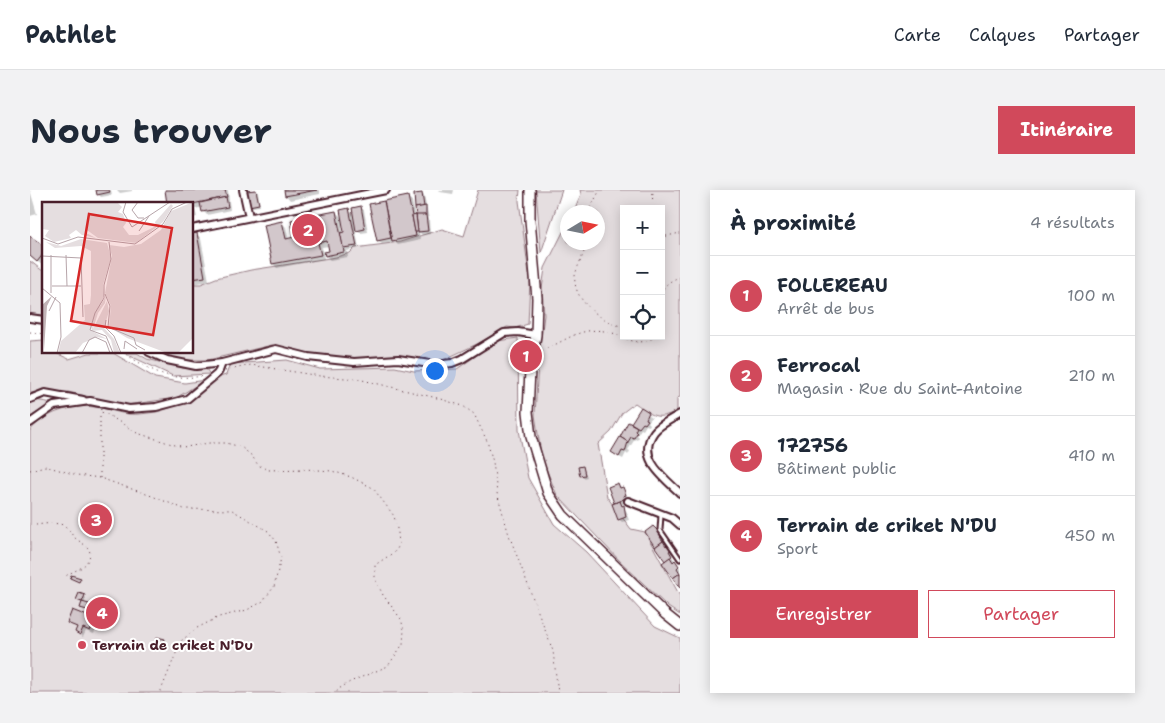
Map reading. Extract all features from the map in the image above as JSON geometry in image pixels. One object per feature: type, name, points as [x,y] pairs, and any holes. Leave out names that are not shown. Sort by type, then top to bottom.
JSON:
[{"type":"main road","points":[[530,190],[530,220],[537,298],[536,335],[530,370],[528,412],[531,437],[548,493],[563,515],[665,614],[680,626]]},
{"type":"street","points":[[243,190],[249,217]]},
{"type":"street","points":[[194,229],[386,190]]},
{"type":"street","points":[[154,354],[167,360],[196,366],[222,363],[276,349],[308,356],[354,362],[398,359],[436,365],[452,363],[462,359],[504,333],[518,332],[536,335]]},
{"type":"street","points":[[30,399],[45,393],[129,408],[156,408],[187,398],[219,371],[222,363]]},
{"type":"street","points":[[30,423],[54,406],[90,401]]},
{"type":"street","points":[[680,414],[655,431],[648,451],[649,459],[654,468],[680,493]]},
{"type":"street","points":[[628,501],[672,518],[680,525]]},
{"type":"lane","points":[[661,515],[660,530],[680,559]]},
{"type":"path","points":[[592,205],[600,190]]},
{"type":"path","points":[[652,205],[653,190]]},
{"type":"path","points":[[665,236],[680,233]]},
{"type":"path","points":[[585,250],[575,275],[575,286],[587,307],[620,326]]},
{"type":"path","points":[[665,286],[672,280],[680,277]]},
{"type":"path","points":[[534,352],[554,346],[570,336],[584,331],[608,332],[620,338]]},
{"type":"path","points":[[625,340],[644,343],[649,340]]},
{"type":"path","points":[[126,354],[165,376],[182,379],[216,374],[251,365],[320,376],[358,379],[437,398],[463,406],[474,414],[489,448],[509,535],[554,651],[558,693]]},
{"type":"path","points":[[100,478],[100,412],[102,403]]},
{"type":"path","points":[[100,412],[105,413],[137,433],[176,445],[226,443],[241,447],[252,456],[258,466],[268,470],[305,469],[332,471],[351,476],[373,488],[394,516],[398,533],[399,545],[396,551],[375,565],[375,579],[383,595],[402,619],[404,630],[403,644],[388,666],[350,682],[337,690],[337,693]]},
{"type":"path","points":[[30,470],[44,466],[77,475],[100,478],[184,509],[232,510],[268,531],[276,541],[281,558],[274,587],[262,602],[247,610],[219,618],[197,628],[181,641],[160,693]]},
{"type":"path","points":[[36,525],[56,524],[64,526],[74,537],[87,545],[90,552],[84,566],[66,576]]},
{"type":"shaded area","points":[[478,190],[520,190],[519,201],[530,281],[528,324],[515,328],[507,327],[441,361],[396,355],[345,362],[272,345],[208,360],[180,360],[163,354],[194,354],[194,284],[201,284],[216,278],[251,270],[336,257],[350,253],[355,248],[400,242],[442,229],[464,236]]},
{"type":"shaded area","points":[[536,190],[562,190],[541,253]]},
{"type":"shaded area","points":[[580,190],[680,190],[680,397],[677,398],[677,411],[664,416],[655,416],[635,403],[622,413],[611,432],[598,444],[607,497],[631,529],[645,532],[680,596],[680,615],[668,607],[621,562],[557,495],[542,459],[535,415],[538,363],[544,315],[542,289],[545,268],[560,238],[560,250],[605,250],[605,205],[577,205],[581,194]]},
{"type":"shaded area","points":[[30,261],[42,270],[42,315],[30,314]]},
{"type":"shaded area","points":[[518,338],[519,430],[528,478],[554,524],[586,552],[655,626],[680,638],[680,693],[30,693],[30,431],[43,419],[59,411],[86,406],[132,414],[160,411],[195,397],[213,381],[226,375],[230,364],[287,360],[320,369],[395,367],[414,371],[457,369],[497,341]]},
{"type":"shaded area","points":[[42,340],[42,354],[58,354],[69,359],[86,354],[115,354],[155,378],[185,383],[205,380],[176,398],[126,405],[68,392],[30,393],[30,341]]},
{"type":"shaded area","points":[[126,354],[139,354],[147,359],[183,368],[205,368],[210,374],[173,376]]},
{"type":"shaded area","points":[[35,400],[53,403],[30,417],[30,403]]},
{"type":"building","points":[[96,190],[109,190],[110,192],[97,195]]},
{"type":"building","points":[[165,190],[225,190],[227,197],[194,204],[194,202],[167,202]]},
{"type":"building","points":[[256,190],[259,204],[249,206],[246,191]]},
{"type":"building","points":[[284,190],[317,190],[285,196]]},
{"type":"building","points":[[422,193],[424,207],[415,208],[414,194]]},
{"type":"building","points":[[408,196],[416,236],[392,241],[384,201]]},
{"type":"building","points":[[226,197],[228,207],[202,212],[200,203]]},
{"type":"building","points":[[384,201],[391,238],[377,241],[369,204]]},
{"type":"building","points":[[361,206],[365,229],[356,231],[352,208]]},
{"type":"building","points":[[426,206],[426,215],[416,216],[415,208]]},
{"type":"building","points":[[349,208],[357,246],[343,248],[340,233],[344,232],[340,210]]},
{"type":"building","points":[[336,211],[344,252],[325,256],[324,252],[329,251],[327,241],[318,243],[321,255],[272,264],[264,225],[282,221],[286,239],[294,237],[291,220],[313,216],[314,225],[317,224],[315,215]]},
{"type":"building","points":[[416,215],[426,215],[428,231],[418,232]]},
{"type":"building","points":[[416,215],[418,232],[415,232],[412,216]]},
{"type":"building","points":[[197,233],[205,277],[194,279],[194,234]]},
{"type":"building","points":[[30,236],[42,245],[42,256],[37,262],[30,256]]},
{"type":"building","points":[[641,407],[649,412],[646,419],[648,420],[639,428],[631,423]]},
{"type":"building","points":[[628,422],[637,427],[635,431],[637,433],[628,442],[620,437]]},
{"type":"building","points":[[620,437],[628,442],[625,452],[622,451],[619,457],[611,452]]},
{"type":"building","points":[[583,466],[585,475],[580,476],[578,467]]},
{"type":"building","points":[[618,483],[620,488],[623,487],[626,495],[623,496],[624,499],[614,503],[608,487]]},
{"type":"building","points":[[620,501],[622,506],[624,505],[626,517],[618,520],[612,504]]},
{"type":"building","points":[[653,526],[662,535],[660,537],[663,541],[655,547],[645,532]]},
{"type":"building","points":[[663,541],[666,546],[668,544],[672,549],[669,551],[672,556],[665,561],[655,547]]},
{"type":"building","points":[[670,557],[679,566],[677,568],[680,573],[673,578],[662,563]]},
{"type":"building","points":[[680,573],[680,588],[673,578]]},
{"type":"building","points":[[71,575],[81,578],[79,582],[70,578]]},
{"type":"building","points":[[79,593],[85,595],[82,602],[76,600]]},
{"type":"building","points":[[82,602],[89,604],[87,610],[80,608]]},
{"type":"building","points":[[72,610],[95,619],[90,631],[83,628],[80,635],[75,632],[77,627],[67,623]]},
{"type":"building","points":[[157,637],[165,639],[163,647],[155,644]]},
{"type":"place","name":"Ferrocal","points":[[308,230]]},
{"type":"place","name":"FOLLEREAU","points":[[526,356]]},
{"type":"place","name":"172756","points":[[96,520]]},
{"type":"place","name":"Terrain de criket N'DU","points":[[102,613]]},
{"type":"place","name":"Terrain de criket N'Du","points":[[82,645]]}]
